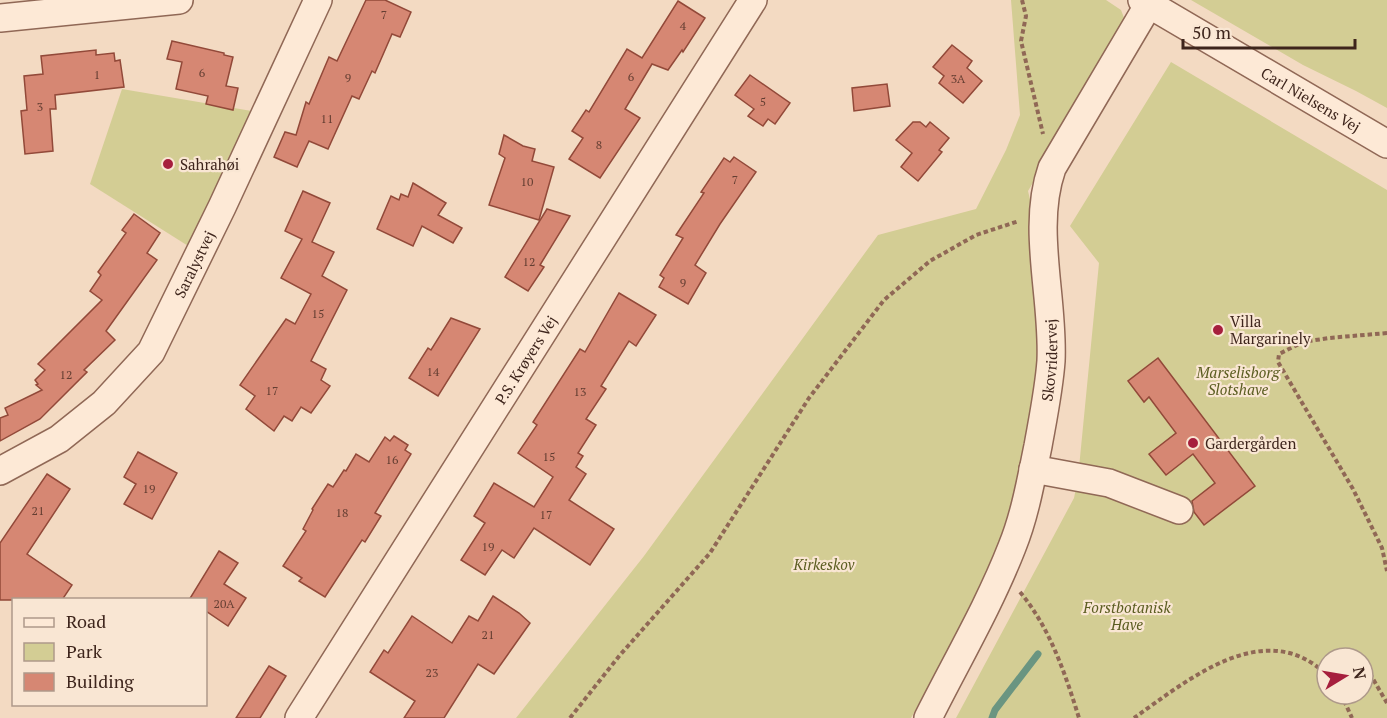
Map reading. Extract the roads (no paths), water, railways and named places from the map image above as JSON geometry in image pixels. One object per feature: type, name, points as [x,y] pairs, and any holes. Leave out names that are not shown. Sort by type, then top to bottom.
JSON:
[{"type":"street","points":[[0,18],[179,0]]},
{"type":"street","name":"Saralystvej","points":[[0,471],[68,432],[104,403],[151,352],[218,217],[318,0]]},
{"type":"street","name":"P.S. Krøyers Vej","points":[[299,718],[753,0]]},
{"type":"street","name":"Carl Nielsens Vej","points":[[1145,2],[1387,144]]},
{"type":"street","name":"Skovridervej","points":[[928,718],[1013,545],[1033,469],[1051,361],[1050,312],[1042,213],[1045,188],[1052,168],[1145,2]]},
{"type":"street","points":[[1033,469],[1109,483],[1179,510]]},
{"type":"waterway","points":[[992,718],[995,710],[1038,654]]},
{"type":"place","name":"Sahrahøi","points":[[168,164]]},
{"type":"place","name":"Villa Margarinely","points":[[1218,330]]},
{"type":"place","name":"Gardergården","points":[[1193,443]]},
{"type":"park label","name":"Marselisborg Slotshave","points":[[1238,380]]},
{"type":"park label","name":"Kirkeskov","points":[[824,564]]},
{"type":"park label","name":"Forstbotanisk Have","points":[[1127,616]]}]
